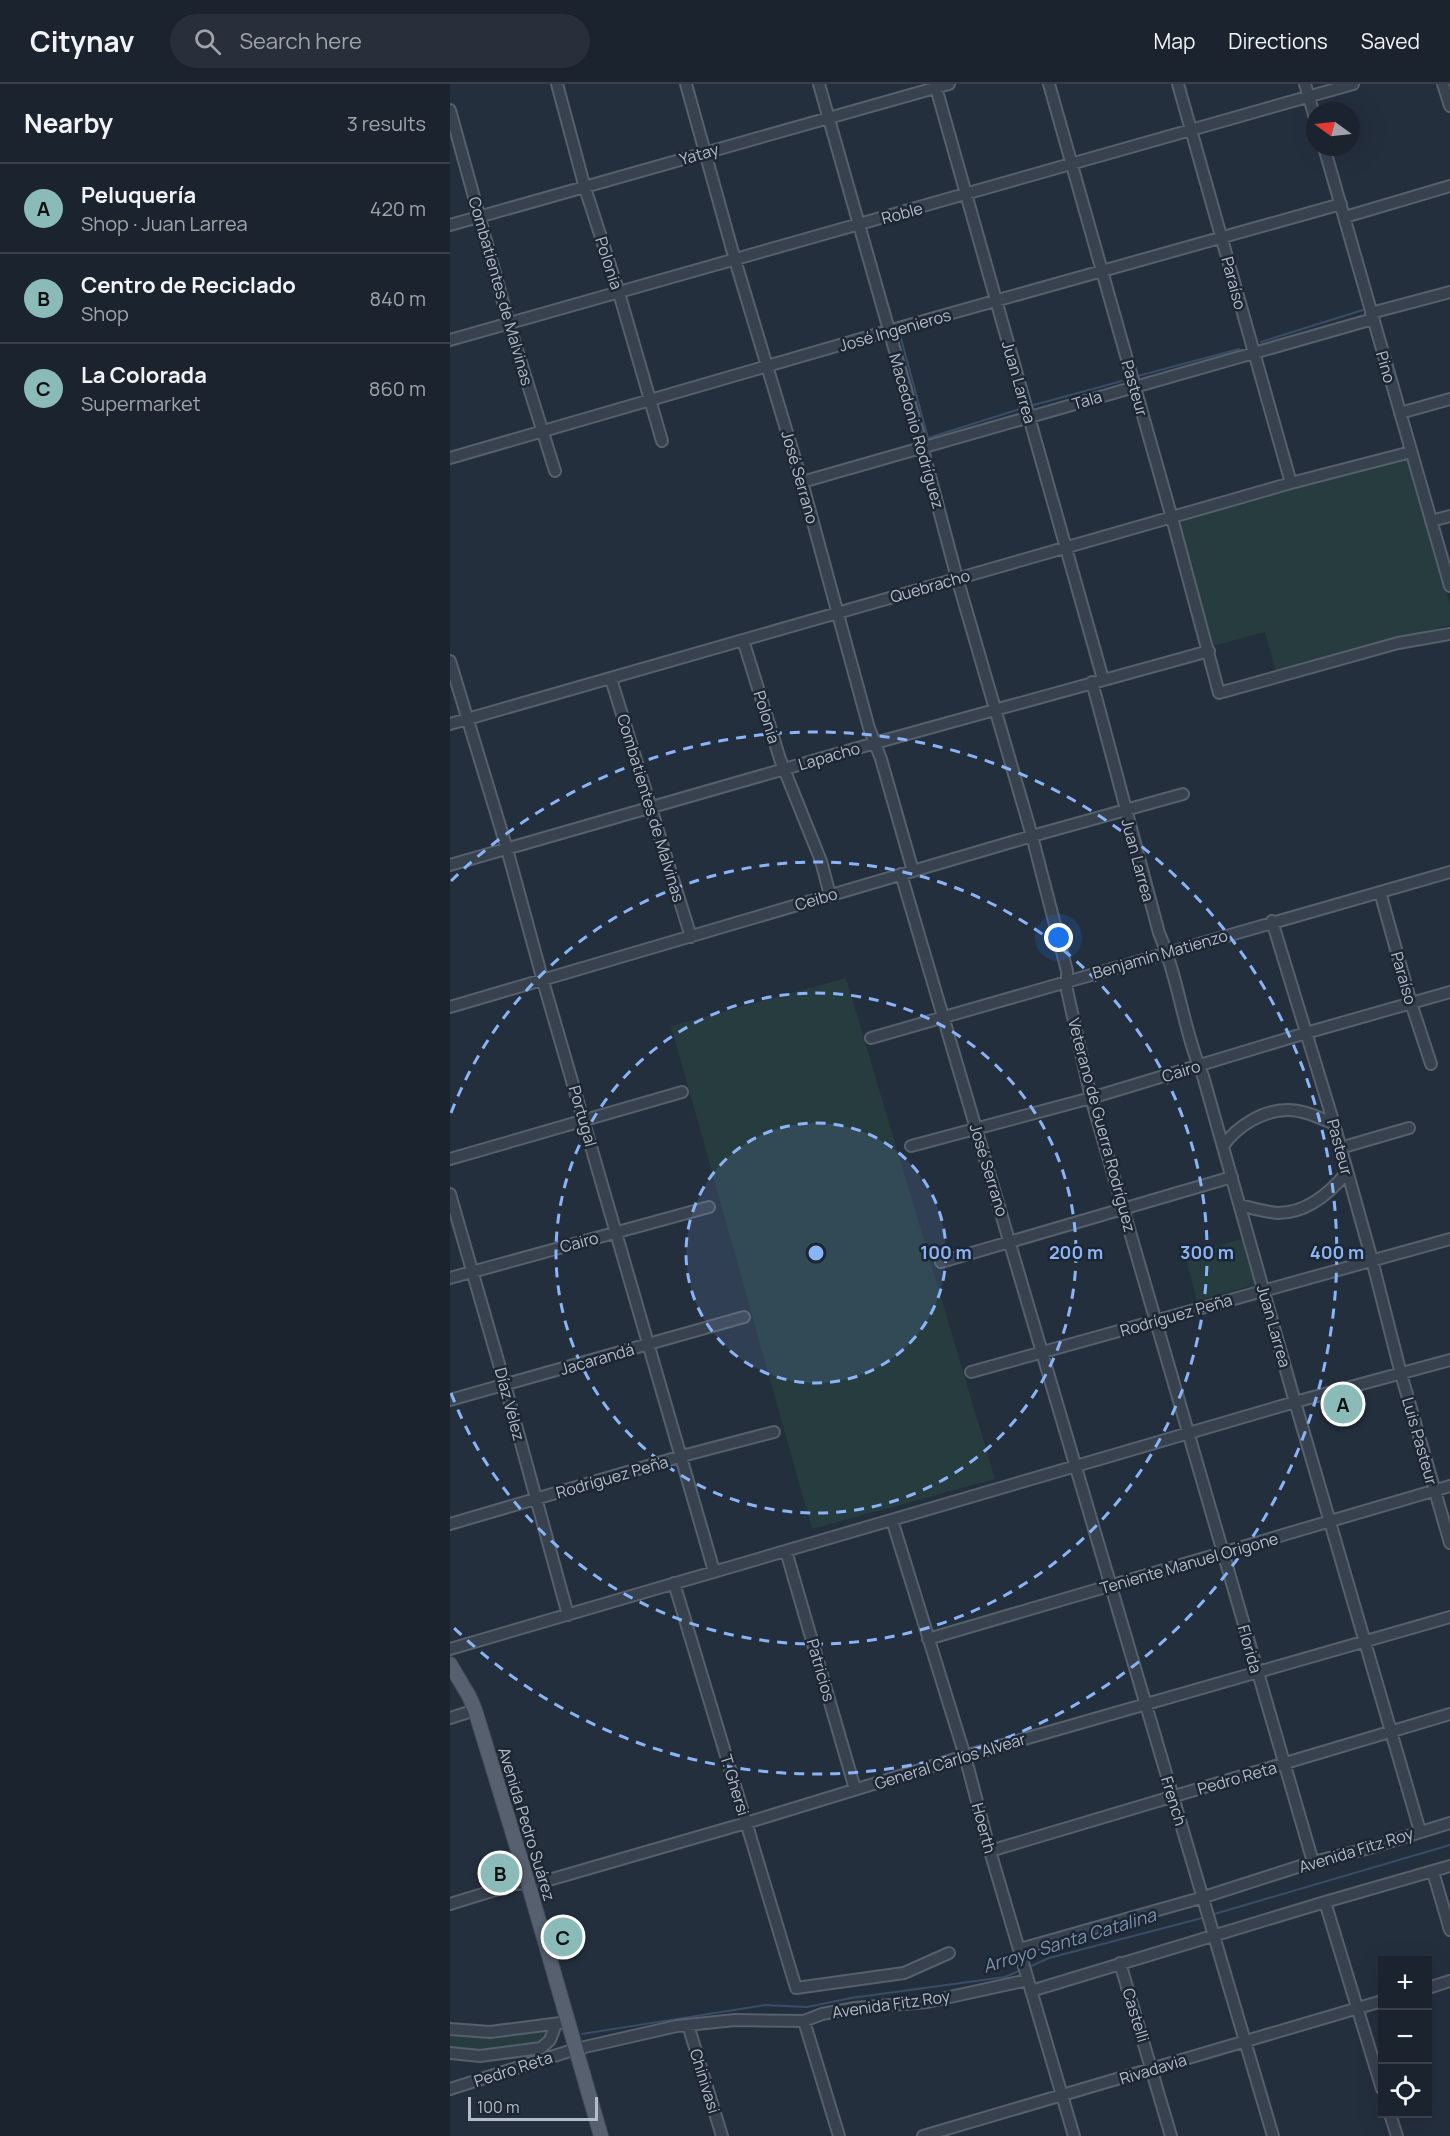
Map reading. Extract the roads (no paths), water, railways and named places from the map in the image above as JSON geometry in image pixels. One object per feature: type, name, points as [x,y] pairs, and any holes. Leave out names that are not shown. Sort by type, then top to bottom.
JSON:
[{"type":"main road","name":"Avenida Pedro Suárez","points":[[450,1664],[475,1710],[528,1883],[561,2022],[576,2049],[602,2136]]},
{"type":"street","name":"Polonia","points":[[557,84],[585,188],[619,293],[662,441]]},
{"type":"street","name":"José Serrano","points":[[686,84],[913,871]]},
{"type":"street","name":"Macedonio Rodríguez","points":[[819,84],[994,710]]},
{"type":"street","name":"Yatay","points":[[450,225],[935,86],[949,84]]},
{"type":"street","name":"Pasteur","points":[[1049,84],[1219,693],[1398,643],[1450,634]]},
{"type":"street","name":"Paraíso","points":[[1178,84],[1291,483]]},
{"type":"street","points":[[1305,84],[1310,102]]},
{"type":"street","name":"Roble","points":[[450,340],[1191,132],[1353,84]]},
{"type":"street","points":[[1443,84],[1450,106]]},
{"type":"street","name":"Juan Larrea","points":[[935,86],[1066,548],[1125,810],[1158,933],[1166,952],[1194,1056],[1232,1176],[1420,1831]]},
{"type":"street","name":"Combatientes de Malvinas","points":[[450,110],[509,324],[555,471]]},
{"type":"street","name":"Pino","points":[[1327,156],[1450,586]]},
{"type":"street","points":[[1345,218],[1450,186]]},
{"type":"street","name":"José Ingenieros","points":[[450,458],[650,402],[888,331],[1341,204]]},
{"type":"street","name":"Tala","points":[[802,482],[1253,352],[1450,291]]},
{"type":"street","points":[[1400,413],[1450,399]]},
{"type":"street","name":"Quebracho","points":[[450,724],[1291,483],[1411,452]]},
{"type":"street","points":[[1431,521],[1450,516]]},
{"type":"street","name":"Polonia","points":[[743,640],[784,769],[821,861],[830,895]]},
{"type":"street","name":"Lapacho","points":[[450,865],[875,743],[1209,651]]},
{"type":"street","name":"Portugal","points":[[450,661],[507,849],[714,1571]]},
{"type":"street","name":"Combatientes de Malvinas","points":[[611,679],[691,937]]},
{"type":"street","name":"Veterano de Guerra Rodríguez","points":[[994,710],[1032,836],[1067,970],[1067,990],[1091,1098],[1188,1435]]},
{"type":"street","name":"Ceibo","points":[[450,1007],[901,874],[1184,794]]},
{"type":"street","name":"Benjamín Matienzo","points":[[871,1038],[1272,921],[1450,872]]},
{"type":"street","name":"José Serrano","points":[[901,874],[1044,1352],[1075,1467]]},
{"type":"street","name":"Paraíso","points":[[1380,892],[1411,1003],[1431,1064]]},
{"type":"street","name":"Pasteur","points":[[1272,921],[1334,1124],[1401,1374]]},
{"type":"street","name":"Cairo","points":[[911,1146],[1091,1098],[1450,992]]},
{"type":"street","points":[[450,1159],[682,1092]]},
{"type":"street","points":[[1223,1146],[1233,1133],[1244,1125],[1257,1118],[1287,1110],[1312,1115],[1334,1124]]},
{"type":"street","points":[[1340,1148],[1409,1128]]},
{"type":"street","points":[[1240,1205],[1280,1213],[1296,1210],[1324,1196],[1347,1173]]},
{"type":"street","points":[[941,1262],[1232,1176]]},
{"type":"street","name":"Díaz Vélez","points":[[450,1194],[506,1385],[568,1615]]},
{"type":"street","name":"Cairo","points":[[450,1278],[709,1207]]},
{"type":"street","name":"Rodríguez Peña","points":[[971,1372],[1450,1239]]},
{"type":"street","name":"Jacarandá","points":[[450,1400],[744,1317]]},
{"type":"street","points":[[450,1649],[1295,1402],[1450,1360]]},
{"type":"street","name":"Luis Pasteur","points":[[1401,1374],[1450,1543]]},
{"type":"street","name":"Rodríguez Peña","points":[[450,1524],[682,1456],[774,1432]]},
{"type":"street","name":"Florida","points":[[1188,1435],[1313,1862]]},
{"type":"street","name":"French","points":[[1075,1467],[1273,2136]]},
{"type":"street","name":"Teniente Manuel Origone","points":[[928,1639],[1450,1486]]},
{"type":"street","name":"Hoerth","points":[[892,1520],[965,1756],[990,1851],[1074,2136]]},
{"type":"street","name":"Patricios","points":[[786,1551],[855,1789]]},
{"type":"street","name":"T. Ghersi","points":[[674,1583],[796,1988],[904,1973],[949,1953]]},
{"type":"street","name":"General Carlos Alvear","points":[[450,1904],[515,1884],[543,1882],[965,1756],[1450,1617]]},
{"type":"street","points":[[450,1718],[475,1710]]},
{"type":"street","name":"Pedro Reta","points":[[990,1851],[1450,1714]]},
{"type":"street","name":"Avenida Fitz Roy","points":[[1021,1955],[1313,1862],[1366,1849],[1450,1823]]},
{"type":"street","name":"Avenida Fitz Roy","points":[[576,2049],[688,2025],[735,2020],[804,2021],[822,2014],[855,2008],[927,2002],[1120,1963],[1450,1866]]},
{"type":"street","points":[[1433,1872],[1450,1930]]},
{"type":"street","points":[[1325,1902],[1378,2073]]},
{"type":"street","name":"Castelli","points":[[1120,1963],[1171,2136]]},
{"type":"street","points":[[1432,1987],[1450,1981]]},
{"type":"street","name":"Rivadavia","points":[[923,2136],[1378,2003]]},
{"type":"street","points":[[804,2021],[839,2136]]},
{"type":"street","points":[[450,2029],[490,2032],[561,2022]]},
{"type":"street","points":[[450,2053],[480,2056],[541,2048],[550,2040],[561,2022]]},
{"type":"street","name":"Chinivasi","points":[[688,2025],[722,2136]]},
{"type":"street","name":"Pedro Reta","points":[[450,2089],[576,2049]]},
{"type":"street","points":[[1391,2118],[1396,2136]]},
{"type":"waterway","points":[[1261,342],[1366,309]]},
{"type":"waterway","points":[[900,335],[928,438],[1020,409]]},
{"type":"waterway","points":[[1138,376],[1239,349]]},
{"type":"waterway","points":[[1030,406],[1122,381]]},
{"type":"waterway","name":"Arroyo Santa Catalina","points":[[1211,1915],[1450,1845]]},
{"type":"waterway","name":"Arroyo Santa Catalina","points":[[1027,1968],[1049,1958],[1206,1917]]},
{"type":"waterway","name":"Arroyo Santa Catalina","points":[[582,2034],[765,2005],[807,2007],[851,1998],[1005,1977],[1021,1970]]},
{"type":"place","name":"Peluquería","points":[[1343,1404]]},
{"type":"place","name":"Centro de Reciclado","points":[[500,1873]]},
{"type":"place","name":"La Colorada","points":[[563,1937]]}]
